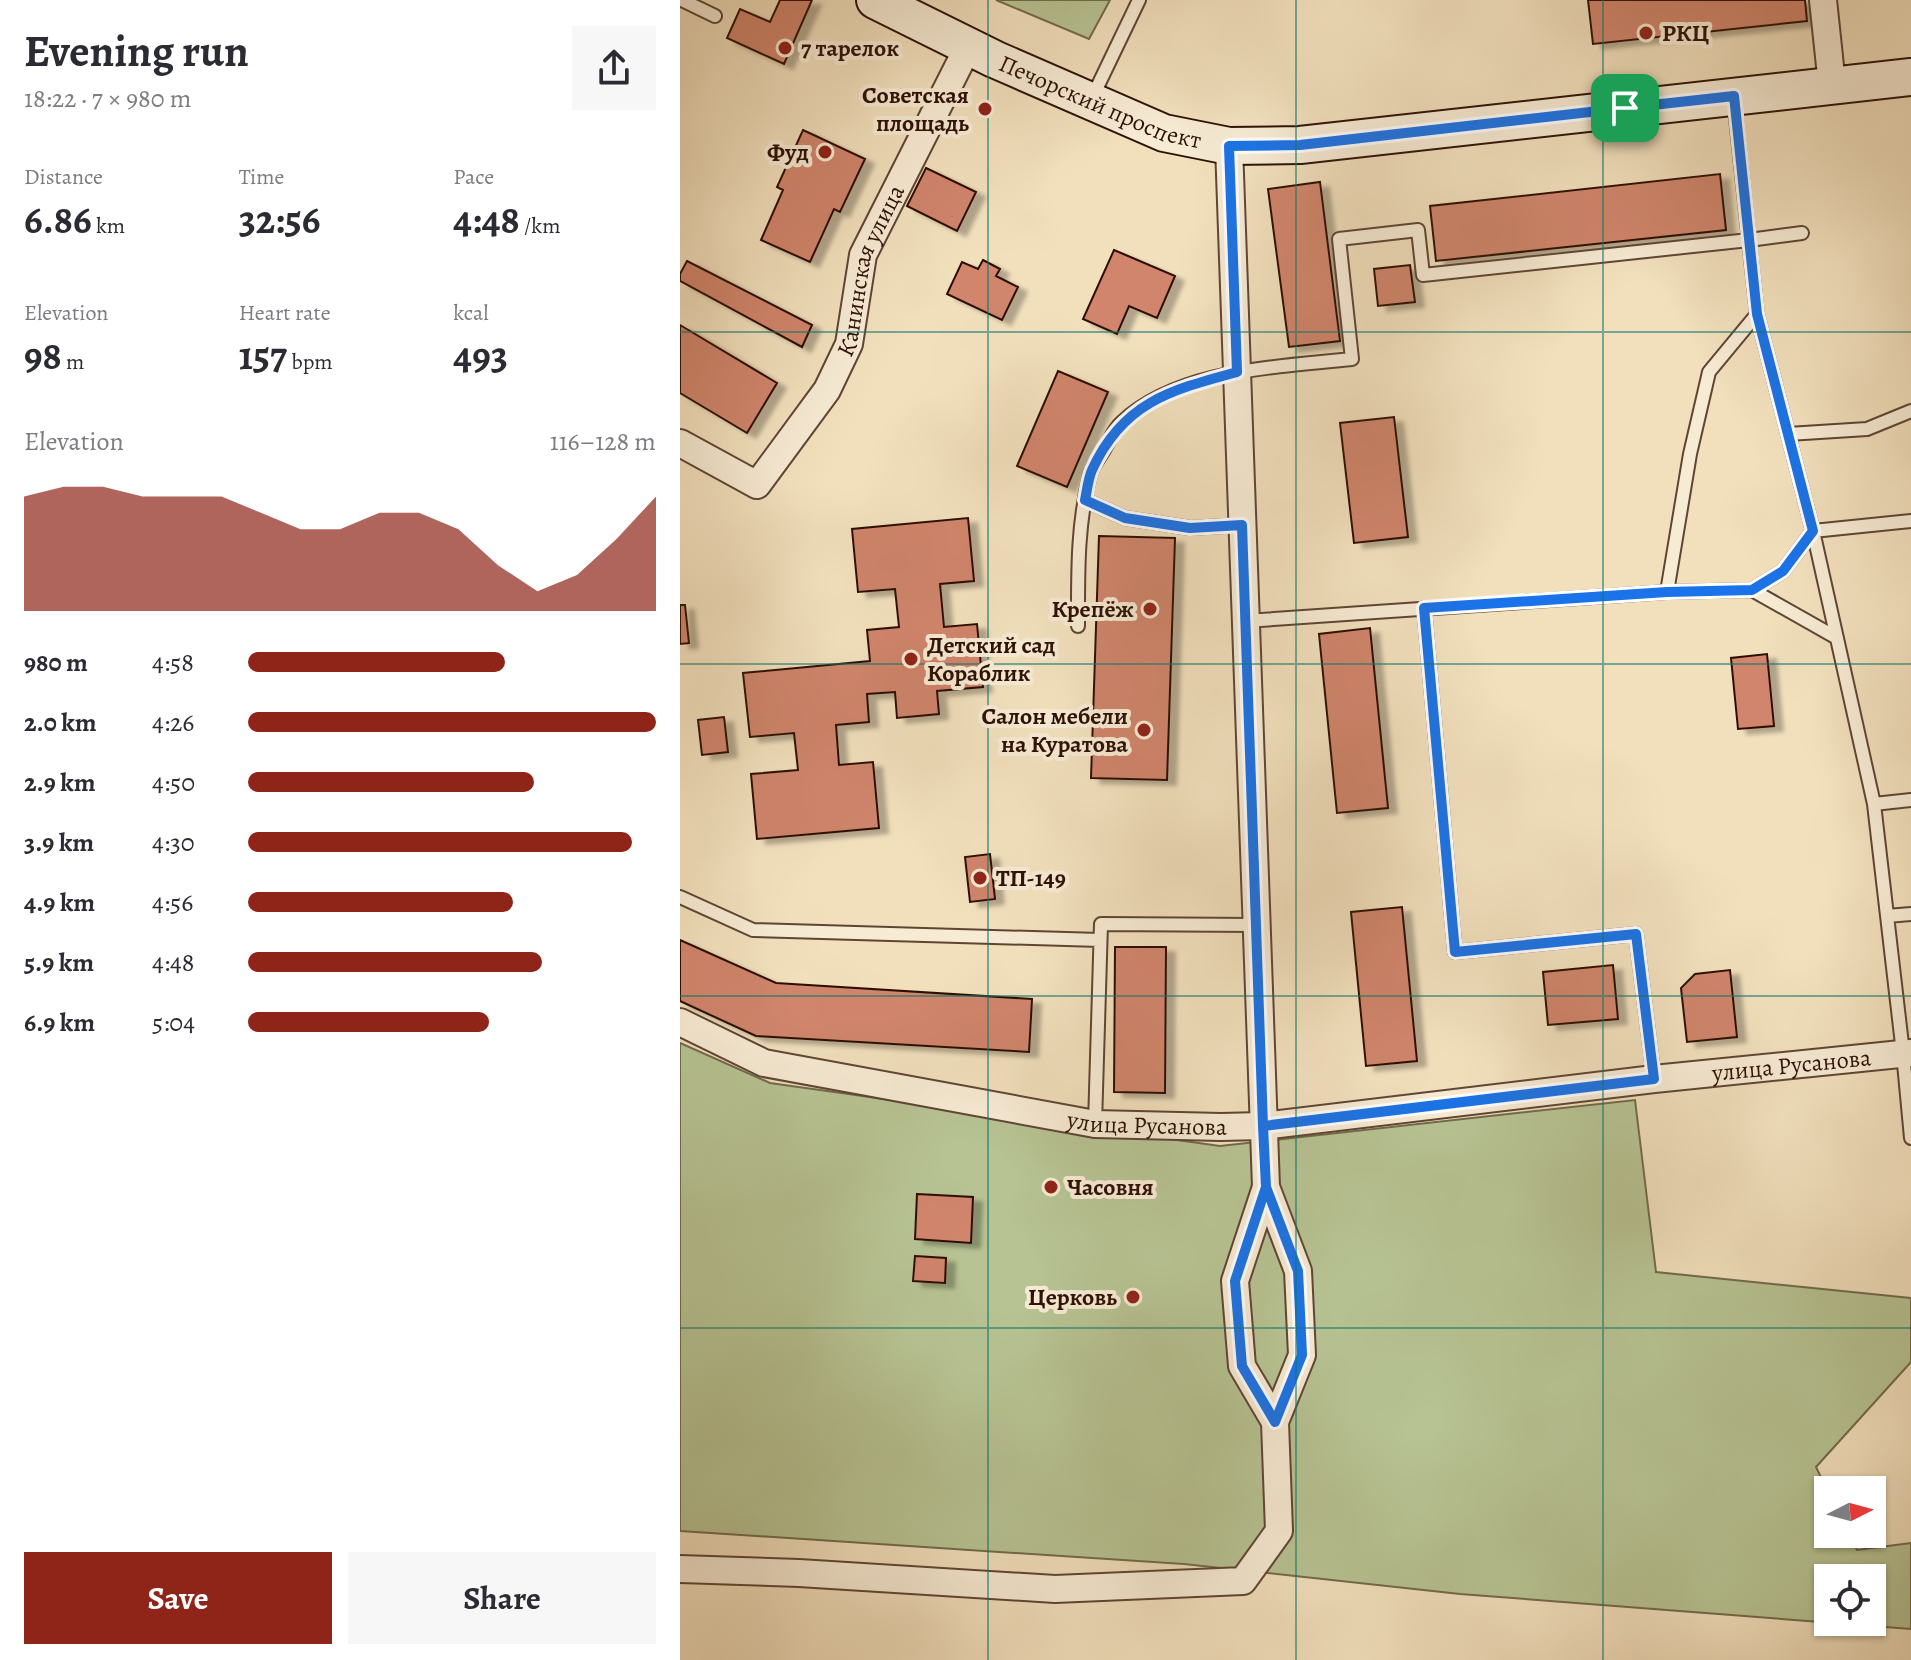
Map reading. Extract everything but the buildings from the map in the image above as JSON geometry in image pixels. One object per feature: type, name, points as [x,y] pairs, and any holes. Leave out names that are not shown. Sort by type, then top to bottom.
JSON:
[{"type":"main road","name":"Печорский проспект","points":[[875,0],[968,47],[1164,133],[1229,146],[1300,145],[1911,77]]},
{"type":"street","points":[[1823,0],[1832,85]]},
{"type":"street","name":"Канинская улица","points":[[680,443],[757,485],[827,390],[849,344],[863,255],[968,47]]},
{"type":"street","points":[[680,1569],[1055,1589],[1243,1581],[1279,1531],[1275,1422],[1302,1355],[1298,1271],[1266,1187],[1229,146]]},
{"type":"street","name":"улица Русанова","points":[[680,1022],[764,1063],[1095,1124],[1263,1126],[1654,1079],[1907,1053]]},
{"type":"street","points":[[1266,1187],[1235,1281],[1242,1366],[1275,1422]]},
{"type":"lane","points":[[682,0],[715,16]]},
{"type":"lane","points":[[1090,101],[1139,0]]},
{"type":"lane","points":[[1734,96],[1757,314],[1813,531],[1874,804],[1907,1053],[1911,1138]]},
{"type":"lane","points":[[1078,626],[1079,554],[1085,500],[1091,471],[1119,424],[1149,402],[1192,384],[1237,372],[1352,359],[1339,239],[1418,230],[1423,275],[1802,233]]},
{"type":"lane","points":[[1667,592],[1690,454],[1709,372],[1757,314]]},
{"type":"lane","points":[[1788,434],[1867,429],[1911,411]]},
{"type":"lane","points":[[1085,500],[1125,518],[1190,528],[1242,525]]},
{"type":"lane","points":[[1246,621],[1667,592],[1752,590],[1783,571],[1813,531],[1911,521]]},
{"type":"lane","points":[[1752,590],[1837,638]]},
{"type":"lane","points":[[1424,608],[1455,952],[1636,934],[1654,1079]]},
{"type":"lane","points":[[1874,804],[1911,800]]},
{"type":"lane","points":[[680,897],[753,930],[1100,940]]},
{"type":"lane","points":[[1887,916],[1911,914]]},
{"type":"lane","points":[[1095,1124],[1101,924],[1256,925]]},
{"type":"green space","points":[[996,0],[1110,0],[1089,39]]},
{"type":"green space","points":[[680,1043],[770,1083],[1220,1146],[1635,1100],[1656,1272],[1911,1298],[1911,1362],[1816,1467],[1820,1476],[1814,1476],[1814,1548],[1857,1550],[1911,1543],[1911,1629],[1886,1627],[1886,1564],[1814,1564],[1814,1621],[1460,1594],[1184,1564],[680,1531]]},
{"type":"place","name":"РКЦ","points":[[1646,33]]},
{"type":"place","name":"7 тарелок","points":[[785,48]]},
{"type":"place","name":"Советская площадь","points":[[985,109]]},
{"type":"place","name":"Фуд","points":[[825,152]]},
{"type":"place","name":"Крепёж","points":[[1150,609]]},
{"type":"place","name":"Детский сад Кораблик","points":[[911,659]]},
{"type":"place","name":"Салон мебели на Куратова","points":[[1144,730]]},
{"type":"place","name":"ТП-149","points":[[980,878]]},
{"type":"place","name":"Часовня","points":[[1051,1187]]},
{"type":"place","name":"Церковь","points":[[1133,1297]]},
{"type":"route","points":[[1625,108],[1300,145],[1229,146],[1237,372],[1192,384],[1149,402],[1119,424],[1091,471],[1085,500],[1125,518],[1190,528],[1242,525],[1263,1126],[1266,1187],[1298,1271],[1302,1355],[1275,1422],[1242,1366],[1235,1281],[1266,1187],[1263,1126],[1654,1079],[1636,934],[1455,952],[1424,608],[1667,592],[1752,590],[1783,571],[1813,531],[1757,314],[1734,96],[1625,108]]}]
